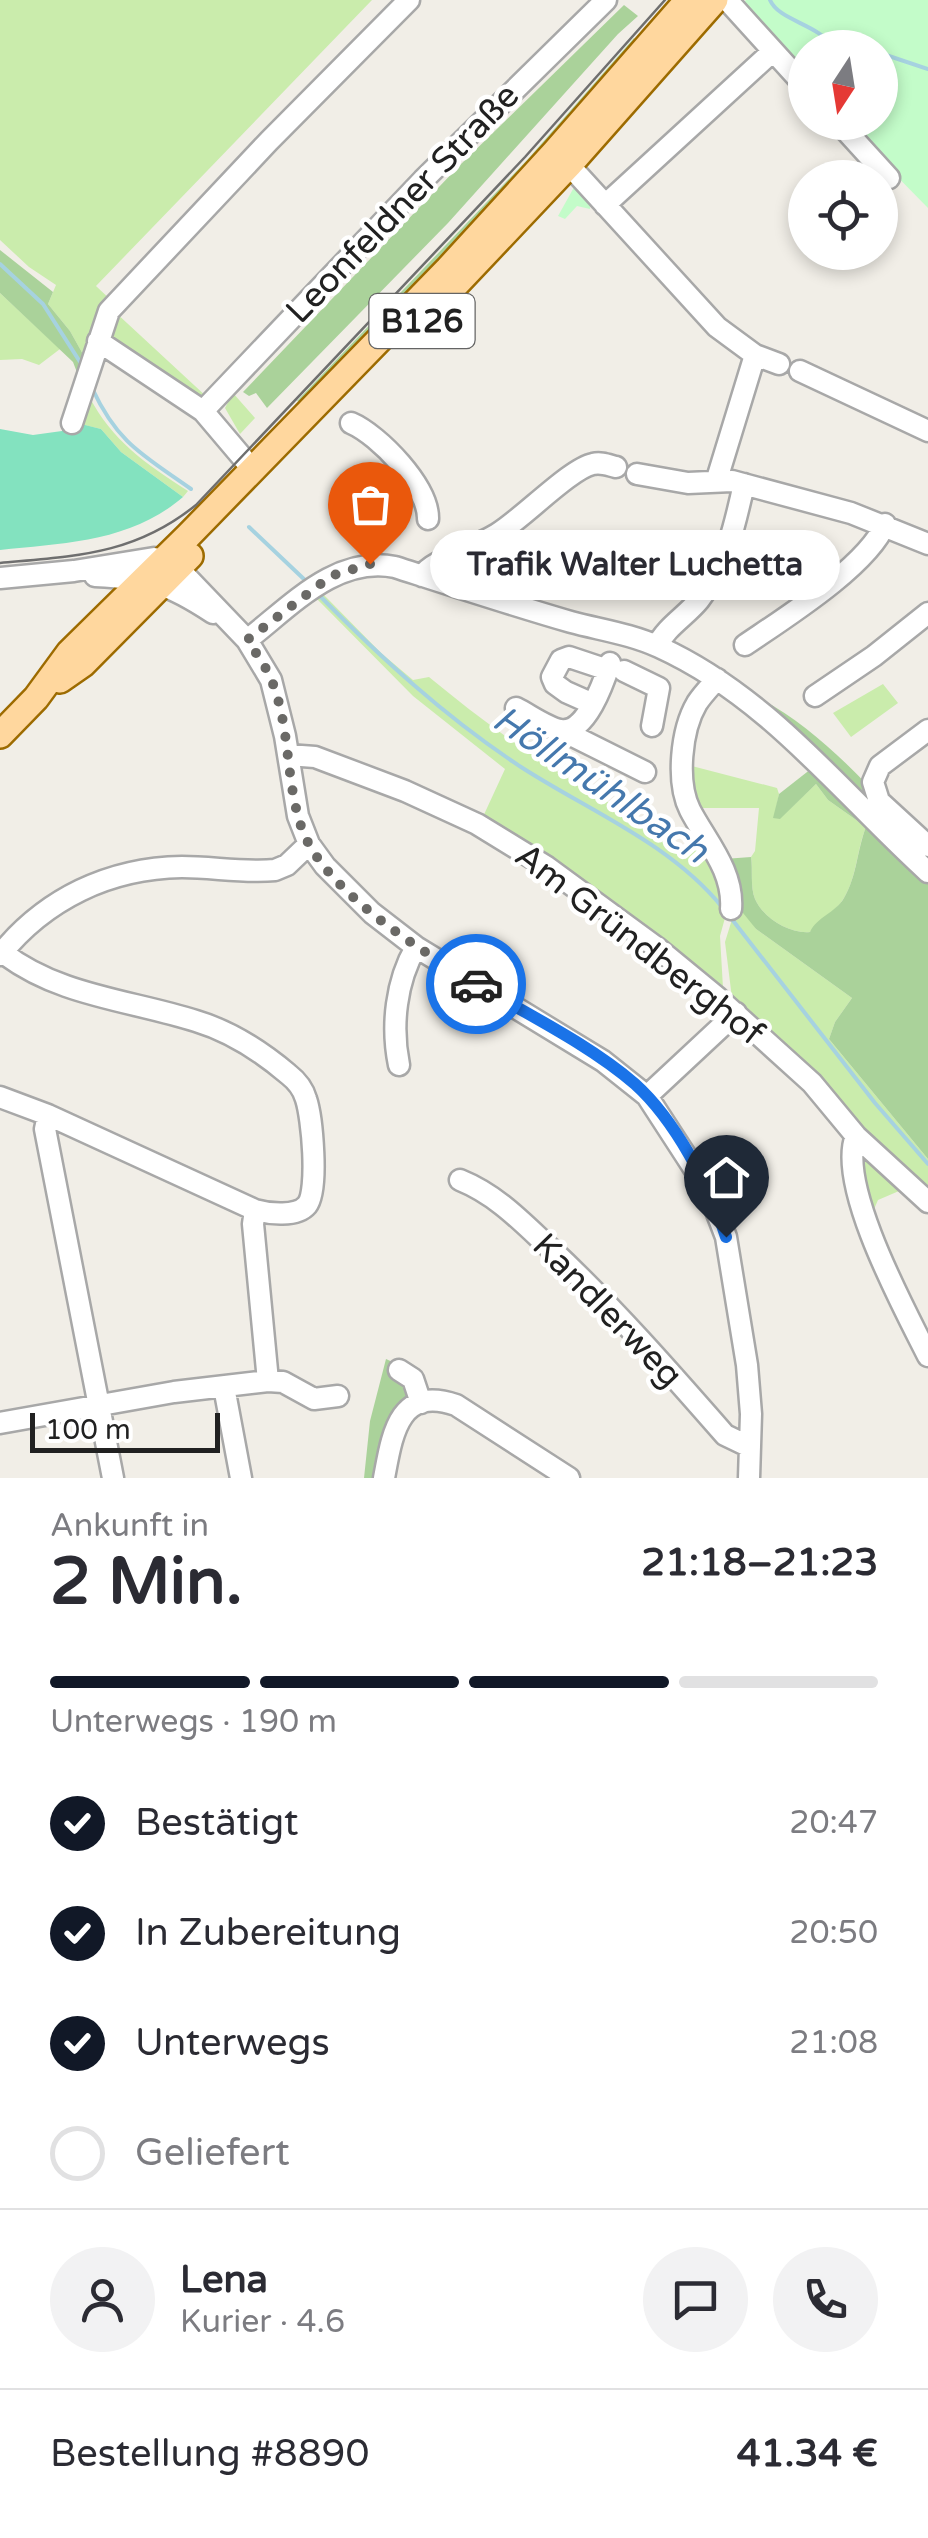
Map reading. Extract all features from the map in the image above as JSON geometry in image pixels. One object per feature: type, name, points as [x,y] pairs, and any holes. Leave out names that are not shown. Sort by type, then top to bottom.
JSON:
[{"type":"main road","name":"B126","points":[[36,698],[83,664],[253,470],[461,254],[688,0]]},
{"type":"main road","name":"B126","points":[[0,734],[108,614],[162,572],[461,281],[715,0]]},
{"type":"street","points":[[72,424],[105,319],[114,306],[409,0]]},
{"type":"street","name":"Leonfeldner Straße","points":[[203,411],[398,204],[606,0]]},
{"type":"street","points":[[727,0],[788,67]]},
{"type":"street","points":[[606,205],[773,51]]},
{"type":"street","points":[[855,140],[873,160]]},
{"type":"street","points":[[569,165],[717,328],[755,356],[779,364]]},
{"type":"street","points":[[98,342],[203,411],[253,470]]},
{"type":"street","points":[[717,480],[755,356]]},
{"type":"street","points":[[800,371],[928,431]]},
{"type":"street","points":[[351,422],[371,431],[418,487],[429,507],[428,519]]},
{"type":"street","points":[[422,576],[430,566],[467,552],[508,528],[582,468],[602,463],[616,467]]},
{"type":"street","points":[[637,474],[688,483],[717,480],[744,484],[884,524],[928,544]]},
{"type":"street","points":[[658,646],[664,634],[702,597],[721,566],[744,484]]},
{"type":"street","points":[[745,645],[844,571],[878,538],[884,524]]},
{"type":"street","points":[[0,578],[142,559],[240,633],[264,665],[276,692],[298,816],[317,858],[416,947],[603,1061],[647,1096],[696,1170],[726,1237],[747,1365],[750,1478]]},
{"type":"street","points":[[240,633],[340,572],[370,564],[395,568],[615,657],[659,688],[654,716],[693,714]]},
{"type":"street","points":[[74,571],[96,576],[162,572]]},
{"type":"street","points":[[96,576],[108,597],[108,614]]},
{"type":"street","points":[[815,696],[928,613]]},
{"type":"street","points":[[592,707],[555,684],[555,668],[570,656],[615,657],[658,646],[717,679],[793,738],[928,872]]},
{"type":"street","points":[[561,730],[570,729],[592,707],[615,657]]},
{"type":"street","points":[[717,679],[698,701],[693,714],[683,770],[684,790],[692,812],[717,852],[732,900],[731,910]]},
{"type":"street","points":[[592,707],[590,737],[598,748]]},
{"type":"street","points":[[516,708],[645,772]]},
{"type":"street","points":[[928,730],[880,766],[873,782],[879,800],[928,846]]},
{"type":"street","name":"Am Gründberghof","points":[[288,755],[315,757],[392,786],[500,836],[636,932],[736,1014],[812,1083],[856,1136],[928,1202]]},
{"type":"street","points":[[0,1097],[256,1210],[302,1209],[309,1202],[313,1181],[310,1120],[306,1097],[296,1080],[260,1053],[212,1027],[68,988],[1,954],[41,913],[102,881],[164,868],[275,870],[287,865],[309,844]]},
{"type":"street","points":[[398,1065],[394,1022],[408,963],[416,947]]},
{"type":"street","points":[[647,1096],[736,1014]]},
{"type":"street","points":[[48,1115],[45,1129],[112,1478]]},
{"type":"street","points":[[856,1136],[853,1157],[866,1218],[887,1273],[928,1356]]},
{"type":"street","name":"Kandlerweg","points":[[460,1180],[482,1189],[517,1217],[615,1311],[725,1435],[750,1447]]},
{"type":"street","points":[[256,1210],[268,1380]]},
{"type":"street","points":[[399,1370],[413,1379],[421,1403]]},
{"type":"street","points":[[0,1423],[268,1380],[284,1382],[314,1399],[338,1396]]},
{"type":"street","points":[[224,1387],[240,1478]]},
{"type":"street","points":[[384,1478],[395,1426],[406,1412],[421,1403],[437,1401],[456,1406],[569,1478]]},
{"type":"green space","points":[[0,0],[372,0],[96,286],[113,302],[84,356],[48,304],[56,285],[0,240]]},
{"type":"green space","points":[[746,0],[928,0],[928,208],[898,177],[898,160],[881,160],[869,148],[873,143],[870,140],[898,140],[898,30],[788,30],[788,53],[780,49],[742,4]]},
{"type":"green space","points":[[624,5],[638,16],[448,223],[267,408],[256,393],[249,396],[243,392],[460,165]]},
{"type":"green space","points":[[634,38],[639,43],[325,385],[297,401],[528,159]]},
{"type":"green space","points":[[577,182],[590,199],[590,209],[577,206],[565,219],[558,216]]},
{"type":"green space","points":[[0,250],[53,292],[48,304],[84,356],[78,375],[73,362],[0,293]]},
{"type":"green space","points":[[0,293],[60,349],[39,365],[22,359],[0,360]]},
{"type":"green space","points":[[114,311],[208,398],[200,400],[110,340]]},
{"type":"green space","points":[[233,393],[255,418],[240,434],[225,408]]},
{"type":"green space","points":[[89,396],[108,426],[131,450],[188,491],[183,497],[121,452],[101,429],[80,424]]},
{"type":"green space","points":[[65,420],[101,429],[121,452],[183,497],[163,512],[119,532],[73,542],[0,550],[0,429],[33,435],[62,431]]},
{"type":"green space","points":[[322,593],[413,680],[429,677],[522,748],[680,850],[703,837],[728,907],[720,936],[723,988],[719,993],[481,821],[505,769],[413,696],[316,598]]},
{"type":"green space","points":[[883,684],[898,703],[851,737],[833,713]]},
{"type":"green space","points":[[738,688],[792,718],[842,759],[928,853],[928,866]]},
{"type":"green space","points":[[688,765],[777,788],[774,818],[780,818],[816,784],[828,800],[866,827],[844,898],[810,932],[778,924],[755,899],[751,857],[759,808],[696,808]]},
{"type":"green space","points":[[816,765],[928,878],[928,1159],[829,1039],[835,1022],[852,998],[756,929],[739,908],[724,859],[751,857],[755,899],[771,919],[786,928],[810,932],[840,903],[852,881],[866,827],[828,800],[816,784],[780,819],[773,818],[779,794]]},
{"type":"green space","points":[[735,896],[756,929],[852,998],[835,1022],[829,1039],[928,1159],[928,1196],[733,1006],[725,942]]},
{"type":"green space","points":[[862,1152],[906,1188],[878,1200],[871,1216],[859,1154]]},
{"type":"green space","points":[[386,1359],[410,1370],[407,1401],[378,1478],[364,1478],[370,1421]]},
{"type":"waterway","points":[[770,0],[782,13],[813,30]]},
{"type":"waterway","points":[[898,59],[928,69]]},
{"type":"waterway","name":"Höllmühlbach","points":[[0,264],[43,304],[82,365]]},
{"type":"waterway","name":"Höllmühlbach","points":[[92,388],[122,436],[191,489]]},
{"type":"waterway","name":"Höllmühlbach","points":[[249,527],[307,582]]},
{"type":"waterway","name":"Höllmühlbach","points":[[317,593],[389,663],[466,728],[521,767],[653,846],[701,884],[722,907]]},
{"type":"waterway","name":"Höllmühlbach","points":[[731,918],[875,1103],[928,1164]]},
{"type":"tram line","points":[[0,563],[79,555],[127,543],[173,522],[196,505],[525,157],[665,0]]},
{"type":"way so far","points":[[370,564],[331,576],[247,640],[276,692],[298,816],[317,858],[391,929],[476,984]]},
{"type":"place","name":"Trafik Walter Luchetta","points":[[370,564]]},
{"type":"route","points":[[476,984],[603,1061],[647,1096],[696,1170],[726,1237]]}]
